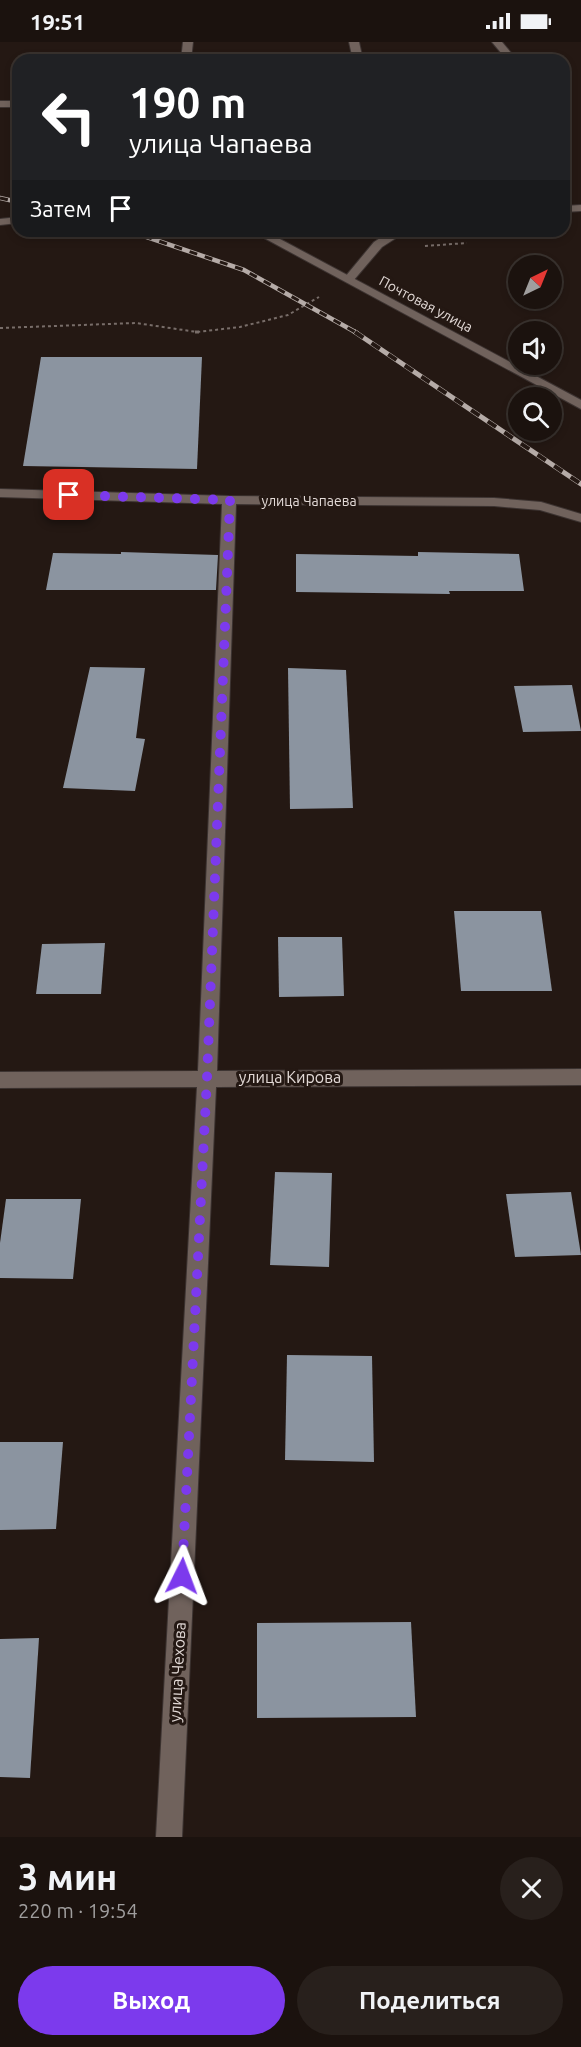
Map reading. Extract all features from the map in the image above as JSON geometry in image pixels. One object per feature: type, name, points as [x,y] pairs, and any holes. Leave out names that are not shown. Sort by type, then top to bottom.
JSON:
[{"type":"street","points":[[497,42],[507,54]]},
{"type":"street","name":"Почтовая улица","points":[[268,237],[581,405]]},
{"type":"street","points":[[349,279],[372,250],[389,237]]},
{"type":"street","name":"улица Чапаева","points":[[0,493],[230,500],[494,502],[541,506],[581,518]]},
{"type":"street","name":"улица Чехова","points":[[169,1837],[207,1078],[230,500]]},
{"type":"street","name":"улица Кирова","points":[[0,1080],[581,1077]]},
{"type":"path","points":[[0,328],[136,323],[197,332],[240,327],[288,315],[349,279]]},
{"type":"building","points":[[41,357],[202,357],[197,469],[23,466]]},
{"type":"building","points":[[121,552],[218,555],[216,590],[46,590],[53,553],[121,554]]},
{"type":"building","points":[[418,552],[519,554],[524,591],[449,591],[450,594],[296,592],[296,554],[418,556]]},
{"type":"building","points":[[90,667],[145,668],[136,738],[145,739],[135,791],[63,788]]},
{"type":"building","points":[[288,668],[346,670],[353,808],[290,809]]},
{"type":"building","points":[[572,685],[581,731],[523,732],[514,686]]},
{"type":"building","points":[[454,911],[541,911],[552,991],[461,991]]},
{"type":"building","points":[[278,937],[342,937],[344,996],[279,997]]},
{"type":"building","points":[[105,943],[101,994],[36,994],[42,944]]},
{"type":"building","points":[[275,1172],[332,1173],[329,1267],[270,1265]]},
{"type":"building","points":[[571,1192],[581,1255],[515,1257],[506,1194]]},
{"type":"building","points":[[6,1199],[81,1199],[73,1279],[0,1278],[0,1243]]},
{"type":"building","points":[[287,1355],[372,1356],[374,1462],[285,1460]]},
{"type":"building","points":[[0,1442],[63,1442],[56,1529],[0,1530]]},
{"type":"building","points":[[411,1622],[416,1717],[257,1718],[257,1623]]},
{"type":"building","points":[[39,1638],[30,1778],[0,1777],[0,1639]]},
{"type":"railway","points":[[0,198],[12,201]]},
{"type":"railway","points":[[147,237],[244,270],[357,333]]},
{"type":"railway","points":[[355,332],[581,484]]},
{"type":"route","points":[[69,495],[230,500],[207,1078],[182,1576]]}]
